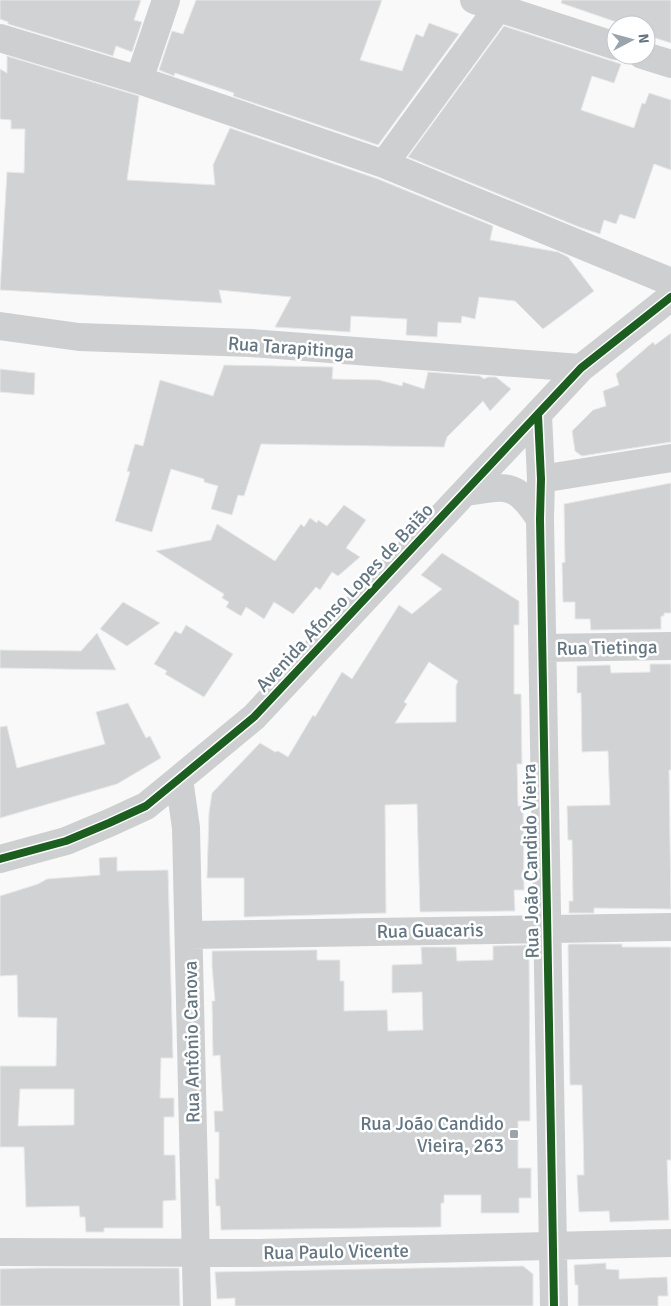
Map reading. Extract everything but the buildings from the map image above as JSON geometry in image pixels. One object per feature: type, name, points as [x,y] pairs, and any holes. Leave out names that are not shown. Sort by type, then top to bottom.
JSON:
[{"type":"street","points":[[139,80],[166,0]]},
{"type":"street","points":[[384,164],[491,3],[606,43]]},
{"type":"street","points":[[0,38],[139,80],[384,164],[671,282]]},
{"type":"street","points":[[656,59],[671,64]]},
{"type":"street","name":"Avenida Afonso Lopes de Baião","points":[[0,859],[66,841],[146,806],[254,717],[582,368],[671,297]]},
{"type":"street","name":"Rua Tarapitinga","points":[[0,326],[79,337],[251,343],[582,368]]},
{"type":"street","name":"Rua João Candido Vieira","points":[[538,415],[541,479],[540,518],[554,1306]]},
{"type":"street","points":[[541,479],[671,458]]},
{"type":"street","points":[[465,492],[499,487],[513,489],[528,501],[540,518]]},
{"type":"street","name":"Rua Tietinga","points":[[543,648],[671,646]]},
{"type":"street","name":"Rua Antônio Canova","points":[[179,779],[186,828],[197,1306]]},
{"type":"street","name":"Rua Guacaris","points":[[189,935],[671,927]]},
{"type":"street","name":"Rua Paulo Vicente","points":[[0,1252],[196,1253],[671,1243]]},
{"type":"cycle path","points":[[0,859],[66,841],[146,806],[254,717],[581,368],[671,297]]},
{"type":"cycle path","points":[[538,415],[541,479],[540,519],[554,1306]]},
{"type":"place","name":"Rua João Candido Vieira, 263","points":[[514,1134]]}]
